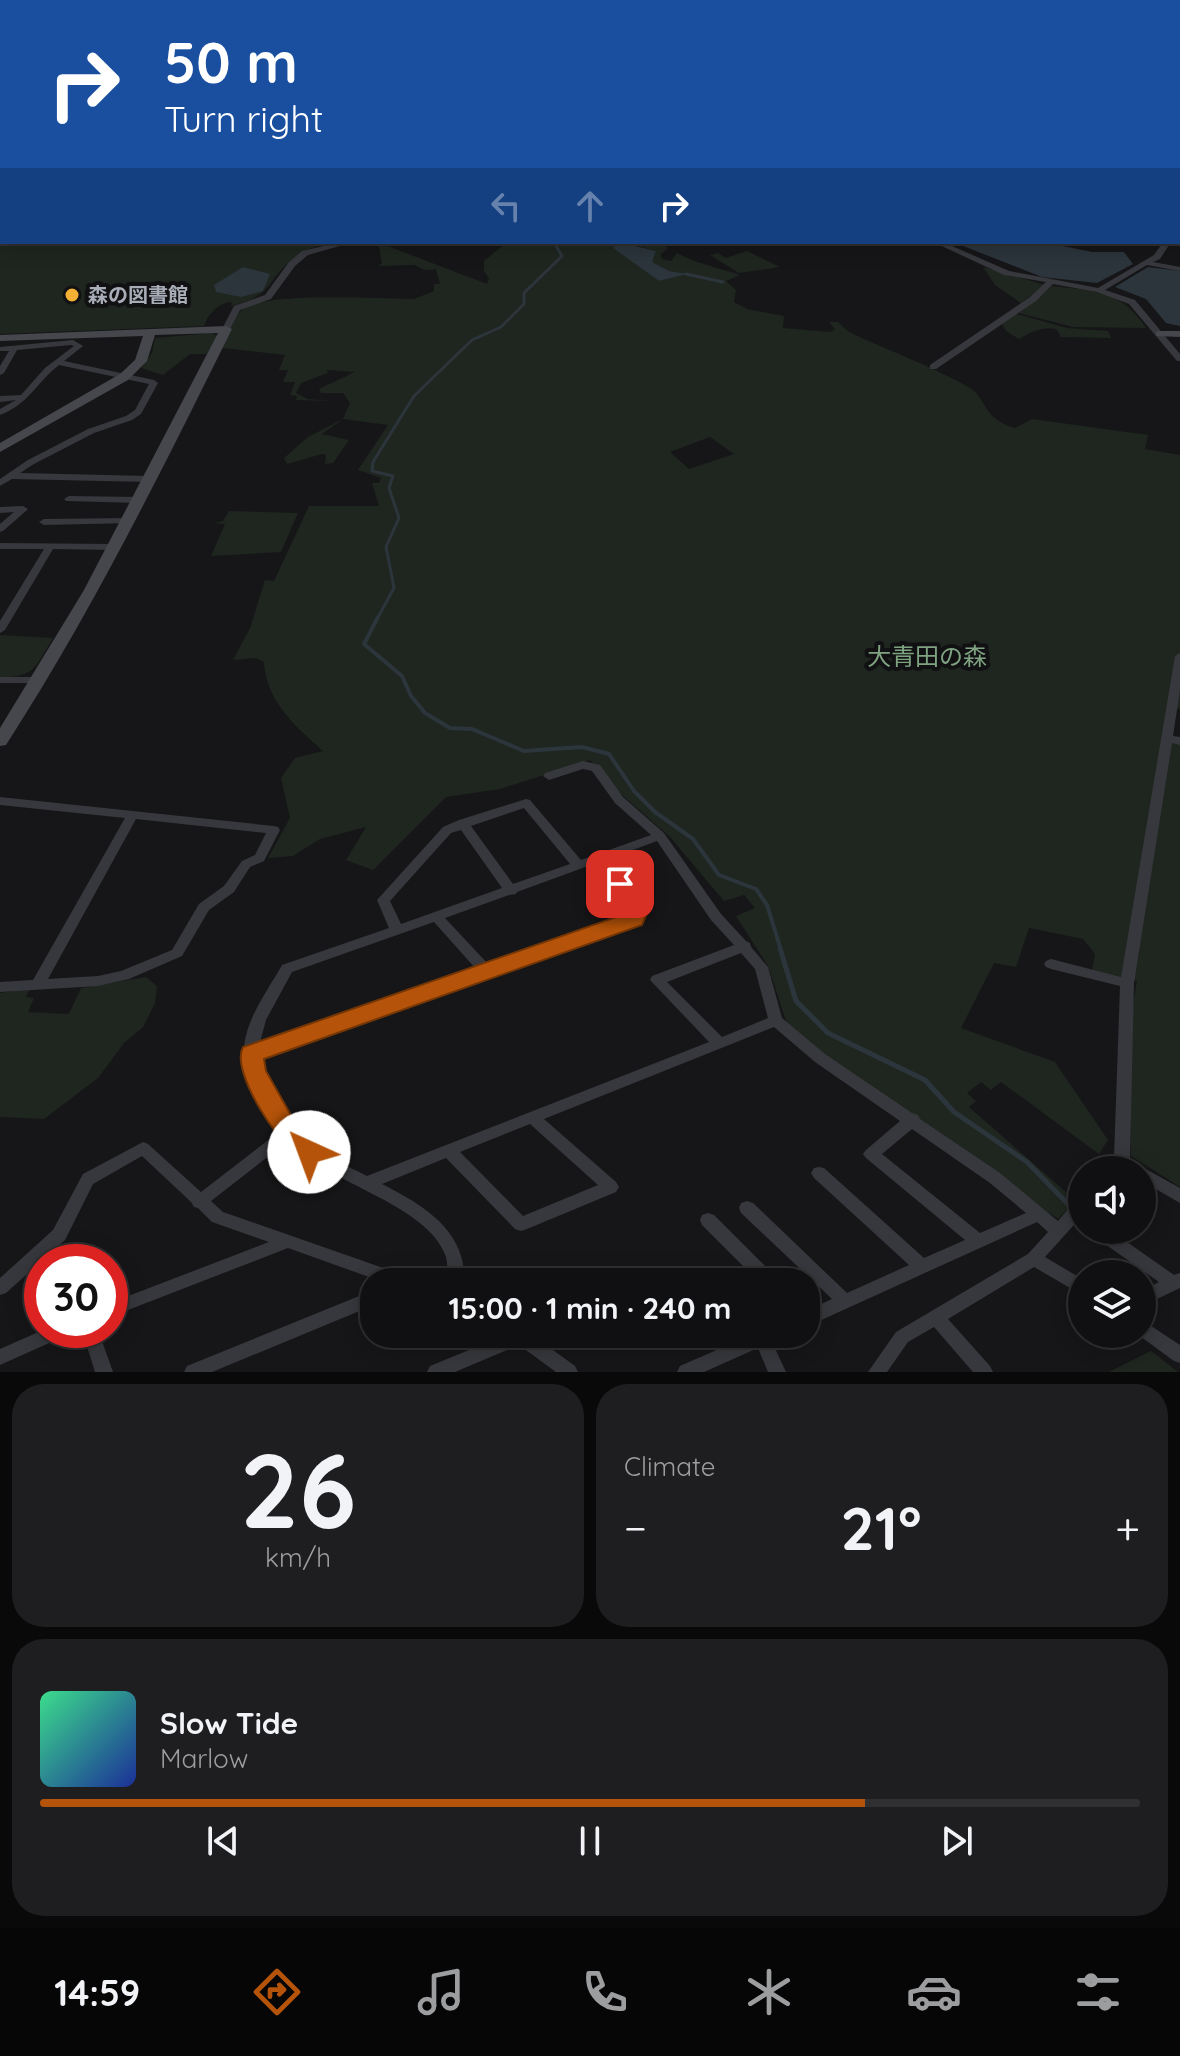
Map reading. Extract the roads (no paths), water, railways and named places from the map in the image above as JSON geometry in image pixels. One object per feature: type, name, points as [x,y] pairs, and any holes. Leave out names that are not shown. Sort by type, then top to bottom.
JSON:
[{"type":"street","points":[[0,741],[5,726],[40,680],[128,521],[237,308],[268,297],[292,264],[305,253],[342,244]]},
{"type":"street","points":[[942,244],[1007,273],[1099,290],[1132,302],[1180,359]]},
{"type":"street","points":[[1099,290],[1160,255],[1166,244]]},
{"type":"street","points":[[1146,263],[1180,269]]},
{"type":"street","points":[[933,367],[1033,299],[1050,283]]},
{"type":"street","points":[[0,338],[226,329]]},
{"type":"street","points":[[2,445],[124,377],[141,361],[150,332]]},
{"type":"street","points":[[1160,334],[1180,334]]},
{"type":"street","points":[[0,349],[77,343],[73,354],[48,370],[24,397],[0,412]]},
{"type":"street","points":[[0,373],[14,348]]},
{"type":"street","points":[[0,483],[91,431],[138,412],[154,383],[61,363]]},
{"type":"street","points":[[0,399],[24,397]]},
{"type":"street","points":[[10,476],[149,479]]},
{"type":"street","points":[[69,499],[139,500]]},
{"type":"street","points":[[0,510],[23,509],[0,529]]},
{"type":"street","points":[[44,522],[128,521]]},
{"type":"street","points":[[0,546],[113,547]]},
{"type":"street","points":[[0,630],[50,547]]},
{"type":"street","points":[[1118,1156],[1127,983],[1173,739],[1180,656]]},
{"type":"street","points":[[0,680],[40,680]]},
{"type":"street","points":[[549,776],[583,765],[596,768],[619,800],[660,836],[716,917],[761,967],[776,1021],[820,1058],[913,1119],[1059,1231]]},
{"type":"street","points":[[0,801],[274,830],[260,858],[246,864],[229,889],[204,907],[177,953],[124,975],[98,981],[0,987]]},
{"type":"street","points":[[397,930],[383,900],[447,830],[463,823],[526,803],[578,865]]},
{"type":"street","points":[[38,984],[133,814]]},
{"type":"street","points":[[463,823],[511,891]]},
{"type":"street","points":[[457,1268],[457,1262],[425,1219],[402,1200],[309,1152],[288,1133],[254,1072],[251,1054],[255,1031],[287,969],[660,836]]},
{"type":"street","points":[[251,1054],[634,919],[637,911],[602,857]]},
{"type":"street","points":[[436,916],[486,971]]},
{"type":"street","points":[[720,1044],[657,980],[745,946]]},
{"type":"street","points":[[1051,964],[1127,983]]},
{"type":"street","points":[[366,1183],[776,1021]]},
{"type":"street","points":[[450,1152],[521,1224],[611,1187],[534,1119]]},
{"type":"street","points":[[913,1119],[871,1154],[979,1242]]},
{"type":"street","points":[[199,1202],[288,1133]]},
{"type":"street","points":[[0,1288],[59,1235],[88,1179],[143,1148],[218,1217],[362,1268]]},
{"type":"street","points":[[819,1173],[922,1267]]},
{"type":"street","points":[[1156,1181],[1180,1196]]},
{"type":"street","points":[[747,1208],[845,1301]]},
{"type":"street","points":[[820,1312],[1039,1214]]},
{"type":"street","points":[[708,1220],[756,1268]]},
{"type":"street","points":[[877,1372],[902,1337],[1034,1259],[1068,1223]]},
{"type":"street","points":[[128,1303],[286,1242]]},
{"type":"street","points":[[1119,1244],[1176,1281],[1156,1292]]},
{"type":"street","points":[[1034,1259],[1068,1280]]},
{"type":"street","points":[[193,1372],[360,1303]]},
{"type":"street","points":[[936,1317],[984,1372]]},
{"type":"street","points":[[1156,1338],[1180,1355]]},
{"type":"street","points":[[0,1357],[24,1346]]},
{"type":"street","points":[[96,1348],[104,1372]]},
{"type":"street","points":[[436,1372],[490,1348]]},
{"type":"street","points":[[537,1348],[569,1372]]},
{"type":"street","points":[[686,1372],[740,1348]]},
{"type":"street","points":[[770,1348],[777,1372]]},
{"type":"waterway","points":[[17,0],[26,0]]},
{"type":"waterway","points":[[377,619],[394,588],[386,547],[399,518],[389,488],[393,476],[372,471],[373,462],[414,396],[472,340],[501,327],[524,304],[524,293],[562,256],[556,246],[559,244]]},
{"type":"waterway","points":[[686,274],[723,282]]},
{"type":"waterway","points":[[378,617],[364,644],[402,676],[411,696],[425,713],[450,728],[472,729],[524,751],[582,747],[609,754],[634,791],[655,812],[693,839],[719,875],[756,889],[767,905],[781,950]]},
{"type":"waterway","points":[[780,948],[796,1001],[828,1033],[925,1080],[954,1112],[1027,1162],[1068,1204]]},
{"type":"place","name":"森の図書館","points":[[72,295]]},
{"type":"park label","name":"大青田の森","points":[[927,657]]}]
